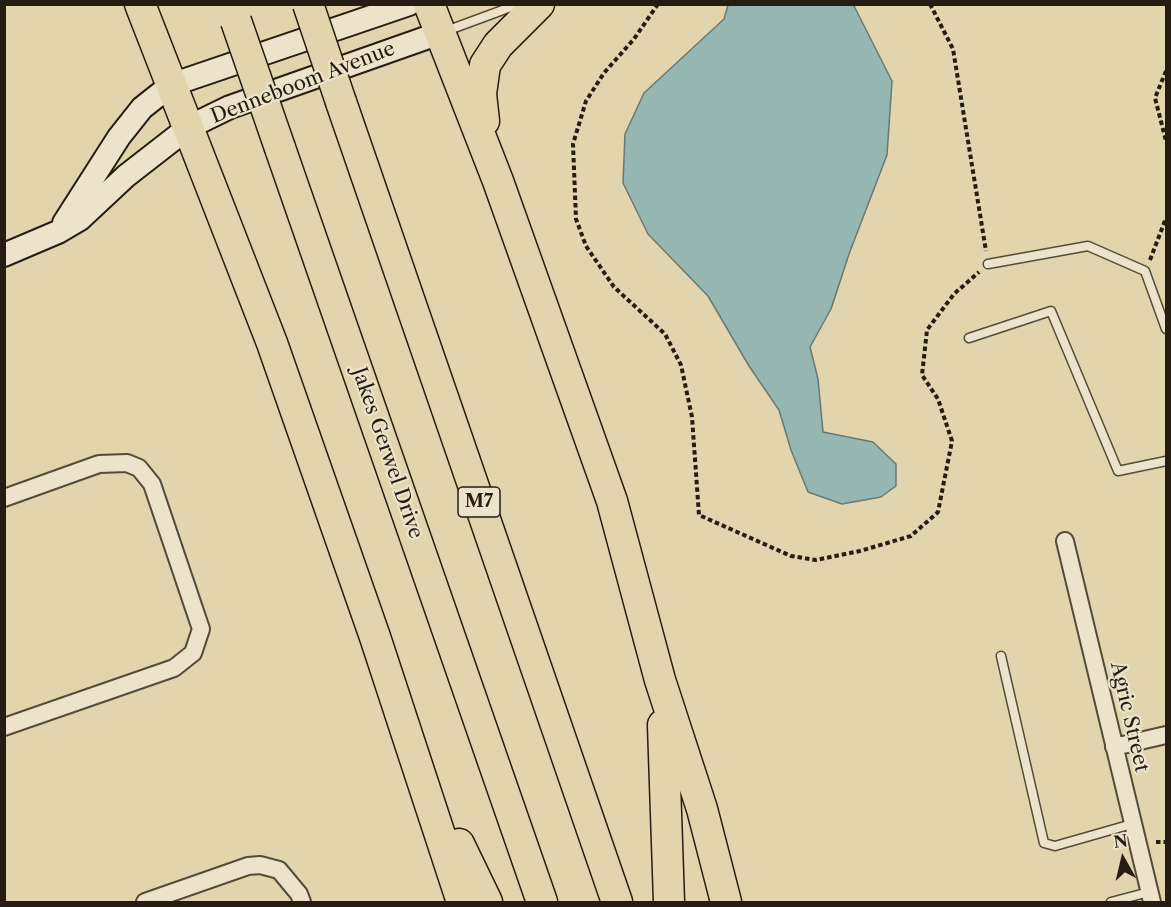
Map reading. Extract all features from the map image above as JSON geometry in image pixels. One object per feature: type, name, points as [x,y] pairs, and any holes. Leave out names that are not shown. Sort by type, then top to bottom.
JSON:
[{"type":"highway","points":[[140,4],[272,343],[462,903]]},
{"type":"highway","name":"M7","points":[[308,4],[618,903]]},
{"type":"highway","points":[[429,4],[498,181],[612,501],[660,680],[702,809],[726,903]]},
{"type":"highway","points":[[498,181],[482,112],[482,75],[498,45],[539,4]]},
{"type":"highway","name":"Jakes Gerwel Drive","points":[[233,13],[542,903]]},
{"type":"highway","points":[[660,680],[669,903]]},
{"type":"highway","points":[[406,733],[487,903]]},
{"type":"street","name":"Denneboom Avenue","points":[[58,232],[118,137],[142,108],[171,85],[409,4]]},
{"type":"street","name":"Denneboom Avenue","points":[[4,255],[58,232],[80,219],[126,176],[189,127],[230,107],[440,33]]},
{"type":"street","points":[[4,498],[99,464],[127,463],[139,468],[152,484],[200,621],[200,640],[193,653],[174,668],[4,728]]},
{"type":"street","name":"Agric Street","points":[[1065,541],[1150,897]]},
{"type":"street","points":[[1114,747],[1167,735]]},
{"type":"street","points":[[145,903],[248,866],[260,865],[279,870],[299,894],[302,903]]},
{"type":"lane","points":[[440,33],[519,4]]},
{"type":"lane","points":[[988,264],[1088,246],[1145,271],[1167,329]]},
{"type":"lane","points":[[969,338],[1050,311],[1118,471],[1167,461]]},
{"type":"lane","points":[[1001,656],[1044,843],[1055,846],[1132,824]]},
{"type":"lane","points":[[1111,903],[1150,897]]},
{"type":"path","points":[[658,4],[634,39],[604,73],[586,101],[573,144],[576,219],[586,246],[614,287],[665,334],[681,365],[693,417],[699,515],[791,556],[816,560],[911,537],[938,512],[952,441],[938,399],[922,375],[927,330],[954,294],[988,264],[953,50],[930,4]]},
{"type":"path","points":[[1167,71],[1155,98],[1167,141]]},
{"type":"path","points":[[1145,271],[1167,218]]},
{"type":"water","points":[[853,4],[892,81],[887,155],[849,254],[831,309],[810,347],[818,379],[823,432],[873,442],[896,464],[896,486],[881,497],[842,504],[808,492],[791,450],[779,410],[749,366],[708,296],[648,234],[623,183],[625,134],[644,93],[724,19],[728,5]]}]
